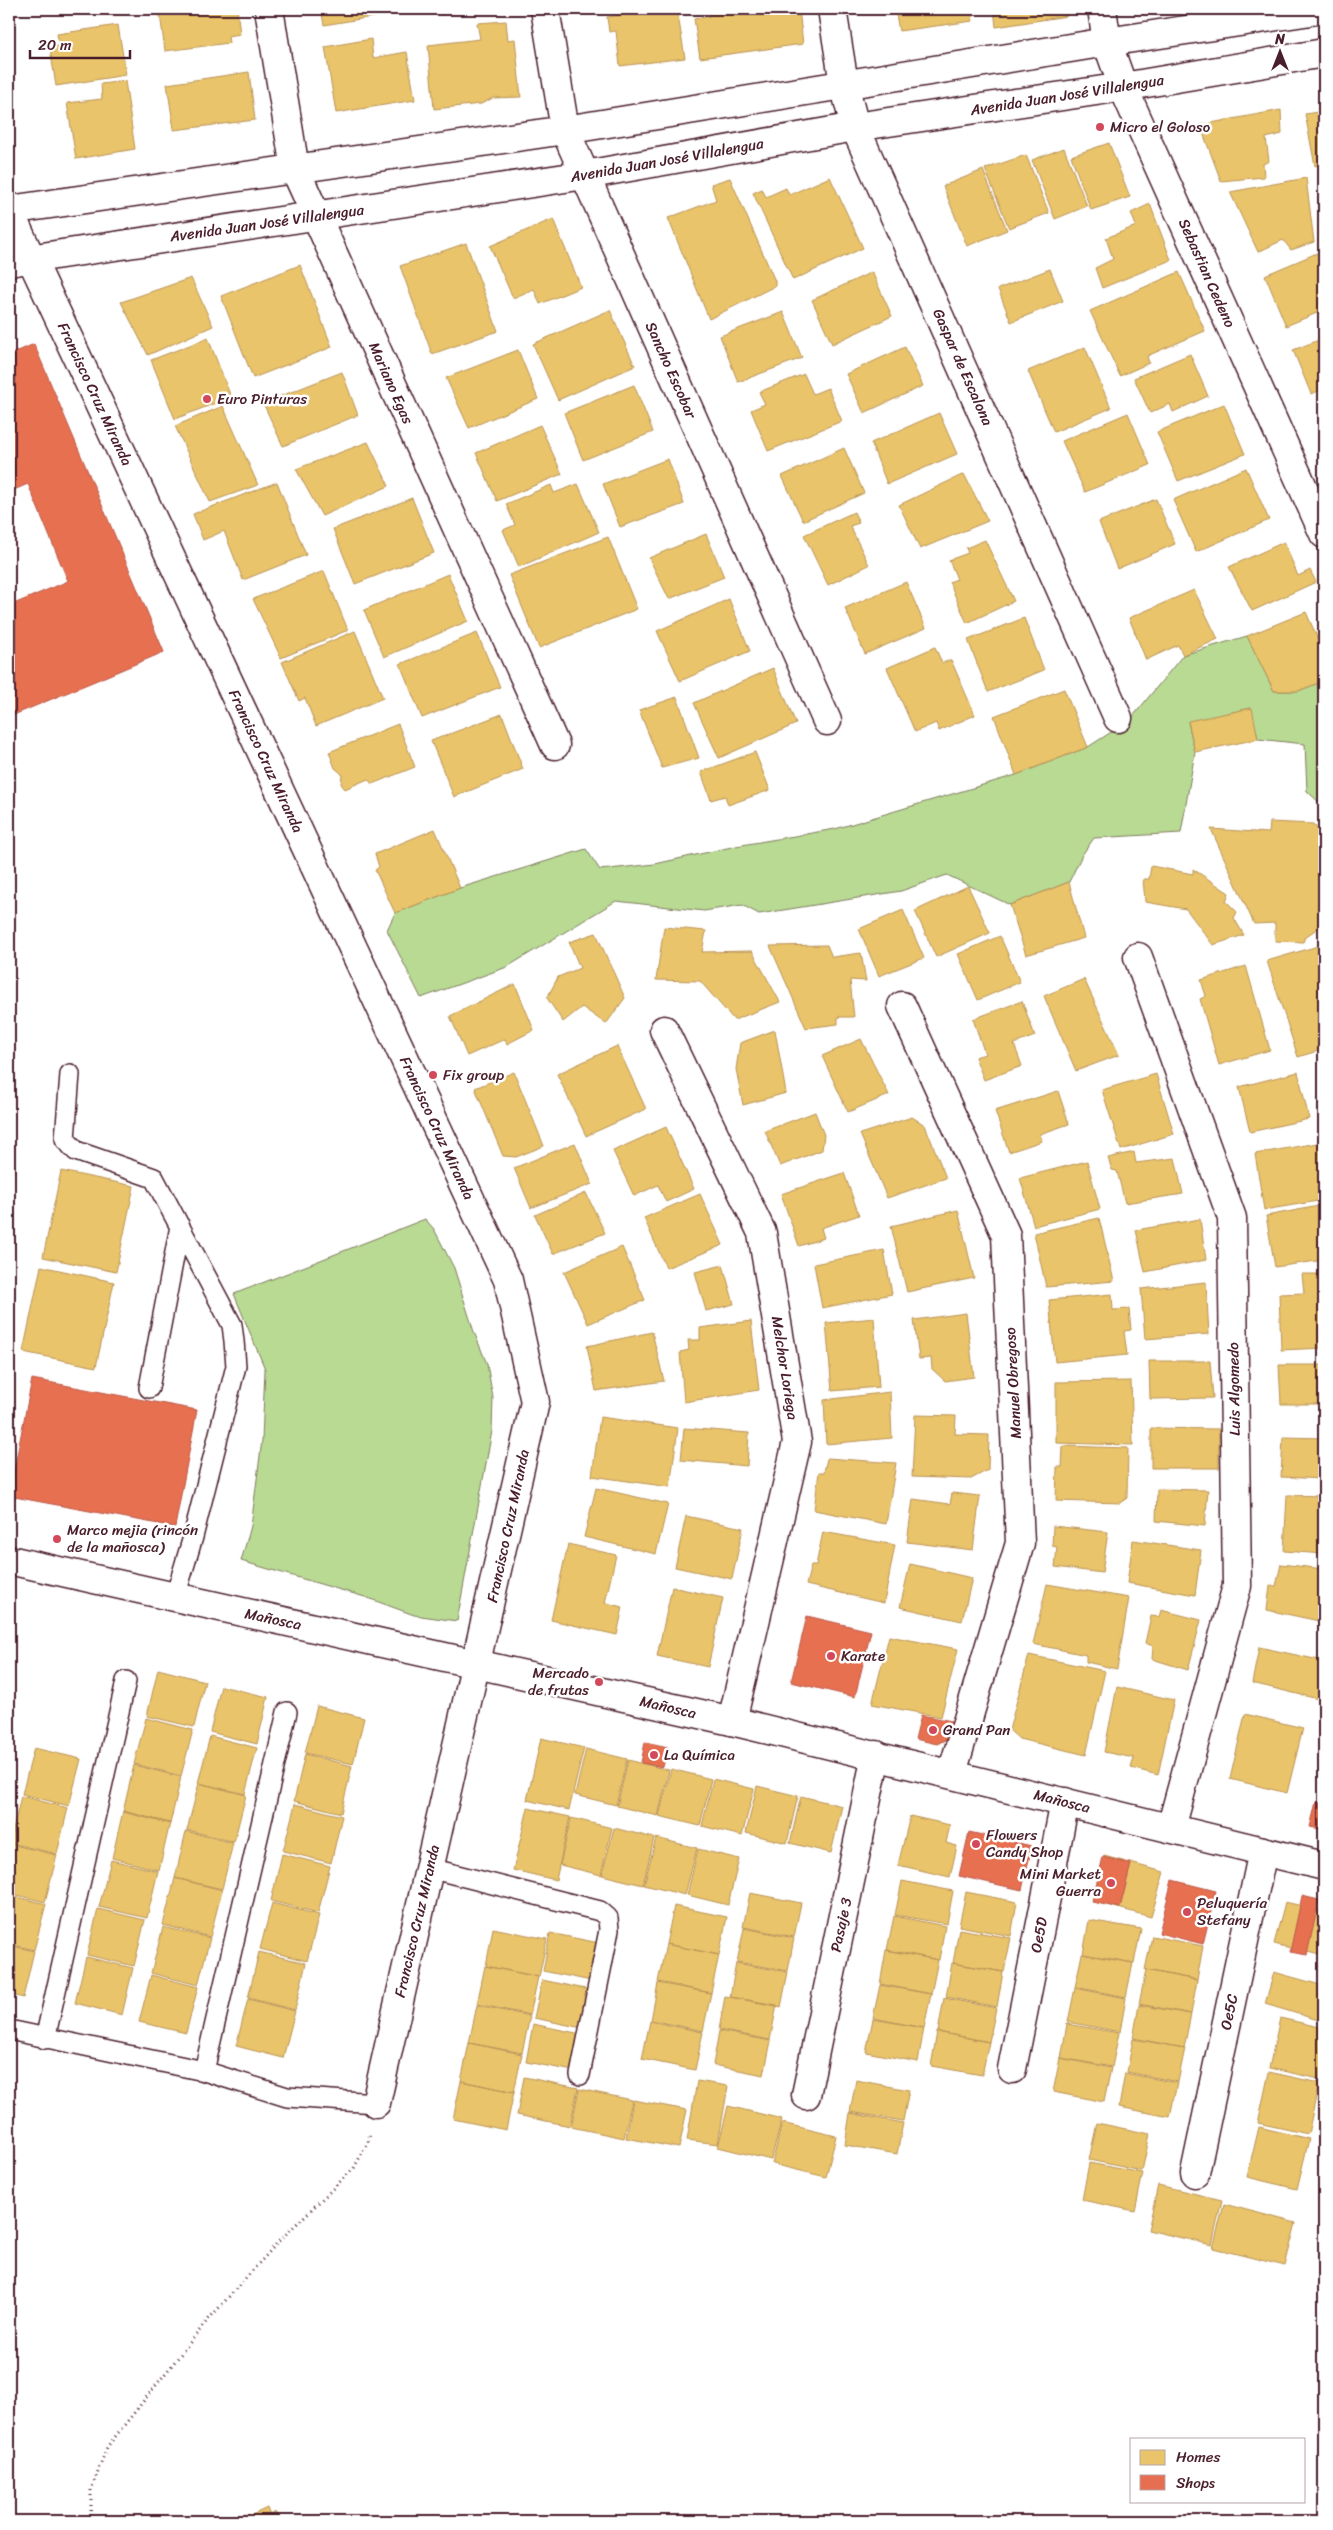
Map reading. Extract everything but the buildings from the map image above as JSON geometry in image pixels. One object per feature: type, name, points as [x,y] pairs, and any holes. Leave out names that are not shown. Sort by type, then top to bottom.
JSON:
[{"type":"street","name":"Mariano Egas","points":[[269,9],[295,169],[555,745]]},
{"type":"street","name":"Sancho Escobar","points":[[545,9],[565,130],[827,722]]},
{"type":"street","name":"Gaspar de Escalona","points":[[832,9],[844,84],[855,127],[1118,718]]},
{"type":"street","name":"Sebastian Cedeno","points":[[1102,9],[1106,42],[1123,87],[1324,534]]},
{"type":"street","points":[[9,210],[565,130],[1106,42],[1324,10]]},
{"type":"street","name":"Avenida Juan José Villalengua","points":[[20,260],[585,175],[855,127],[1123,87],[1324,53]]},
{"type":"street","name":"Francisco Cruz Miranda","points":[[9,210],[20,260],[508,1280],[535,1402],[376,2103]]},
{"type":"street","name":"Luis Algomedo","points":[[1138,957],[1232,1218],[1237,1586],[1171,1828]]},
{"type":"street","name":"Manuel Obregoso","points":[[902,1006],[1006,1235],[1020,1543],[952,1773]]},
{"type":"street","name":"Melchor Loriega","points":[[664,1030],[762,1233],[797,1442],[732,1721]]},
{"type":"street","name":"Mañosca","points":[[9,1560],[732,1721],[952,1773],[1324,1866]]},
{"type":"street","name":"Pasaje 3","points":[[806,2095],[876,1755]]},
{"type":"street","name":"Oe5D","points":[[1012,2069],[1065,1802]]},
{"type":"street","name":"Oe5C","points":[[1194,2173],[1263,1851]]},
{"type":"lane","points":[[70,1074],[65,1139],[76,1151],[154,1178],[232,1325],[236,1366],[193,1537],[175,1597]]},
{"type":"lane","points":[[149,1388],[180,1226]]},
{"type":"lane","points":[[45,2039],[126,1681]]},
{"type":"lane","points":[[204,2071],[286,1712]]},
{"type":"lane","points":[[429,1868],[600,1912],[608,1918],[609,1930],[580,2075]]},
{"type":"lane","points":[[9,2030],[204,2071],[287,2097],[376,2103]]},
{"type":"path","points":[[91,2521],[91,2490],[107,2447],[207,2322],[280,2240],[354,2168],[368,2142],[376,2103]]},
{"type":"green space","points":[[1247,636],[1274,691],[1298,691],[1324,681],[1324,807],[1307,791],[1305,744],[1258,739],[1251,708],[1188,722],[1195,752],[1181,833],[1094,838],[1082,855],[1069,882],[1010,905],[947,875],[901,891],[759,914],[742,905],[704,911],[616,901],[507,967],[421,998],[387,930],[395,913],[460,888],[586,849],[600,870],[655,864],[736,846],[835,829],[1016,775],[1088,747],[1130,720],[1183,655]]},
{"type":"green space","points":[[425,1219],[434,1229],[454,1268],[474,1332],[487,1364],[493,1398],[492,1431],[457,1621],[414,1615],[365,1597],[241,1561],[251,1526],[262,1440],[265,1369],[234,1294]]},
{"type":"place","name":"Micro el Goloso","points":[[1100,127]]},
{"type":"place","name":"Euro Pinturas","points":[[207,399]]},
{"type":"place","name":"Fix group","points":[[433,1075]]},
{"type":"place","name":"Marco mejia (rincón de la mañosca)","points":[[57,1539]]},
{"type":"place","name":"Karate","points":[[831,1656]]},
{"type":"place","name":"Mercado de frutas","points":[[599,1682]]},
{"type":"place","name":"Grand Pan","points":[[933,1730]]},
{"type":"place","name":"La Química","points":[[654,1755]]},
{"type":"place","name":"Flowers Candy Shop","points":[[976,1844]]},
{"type":"place","name":"Mini Market Guerra","points":[[1111,1883]]},
{"type":"place","name":"Peluquería Stefany","points":[[1187,1912]]}]
